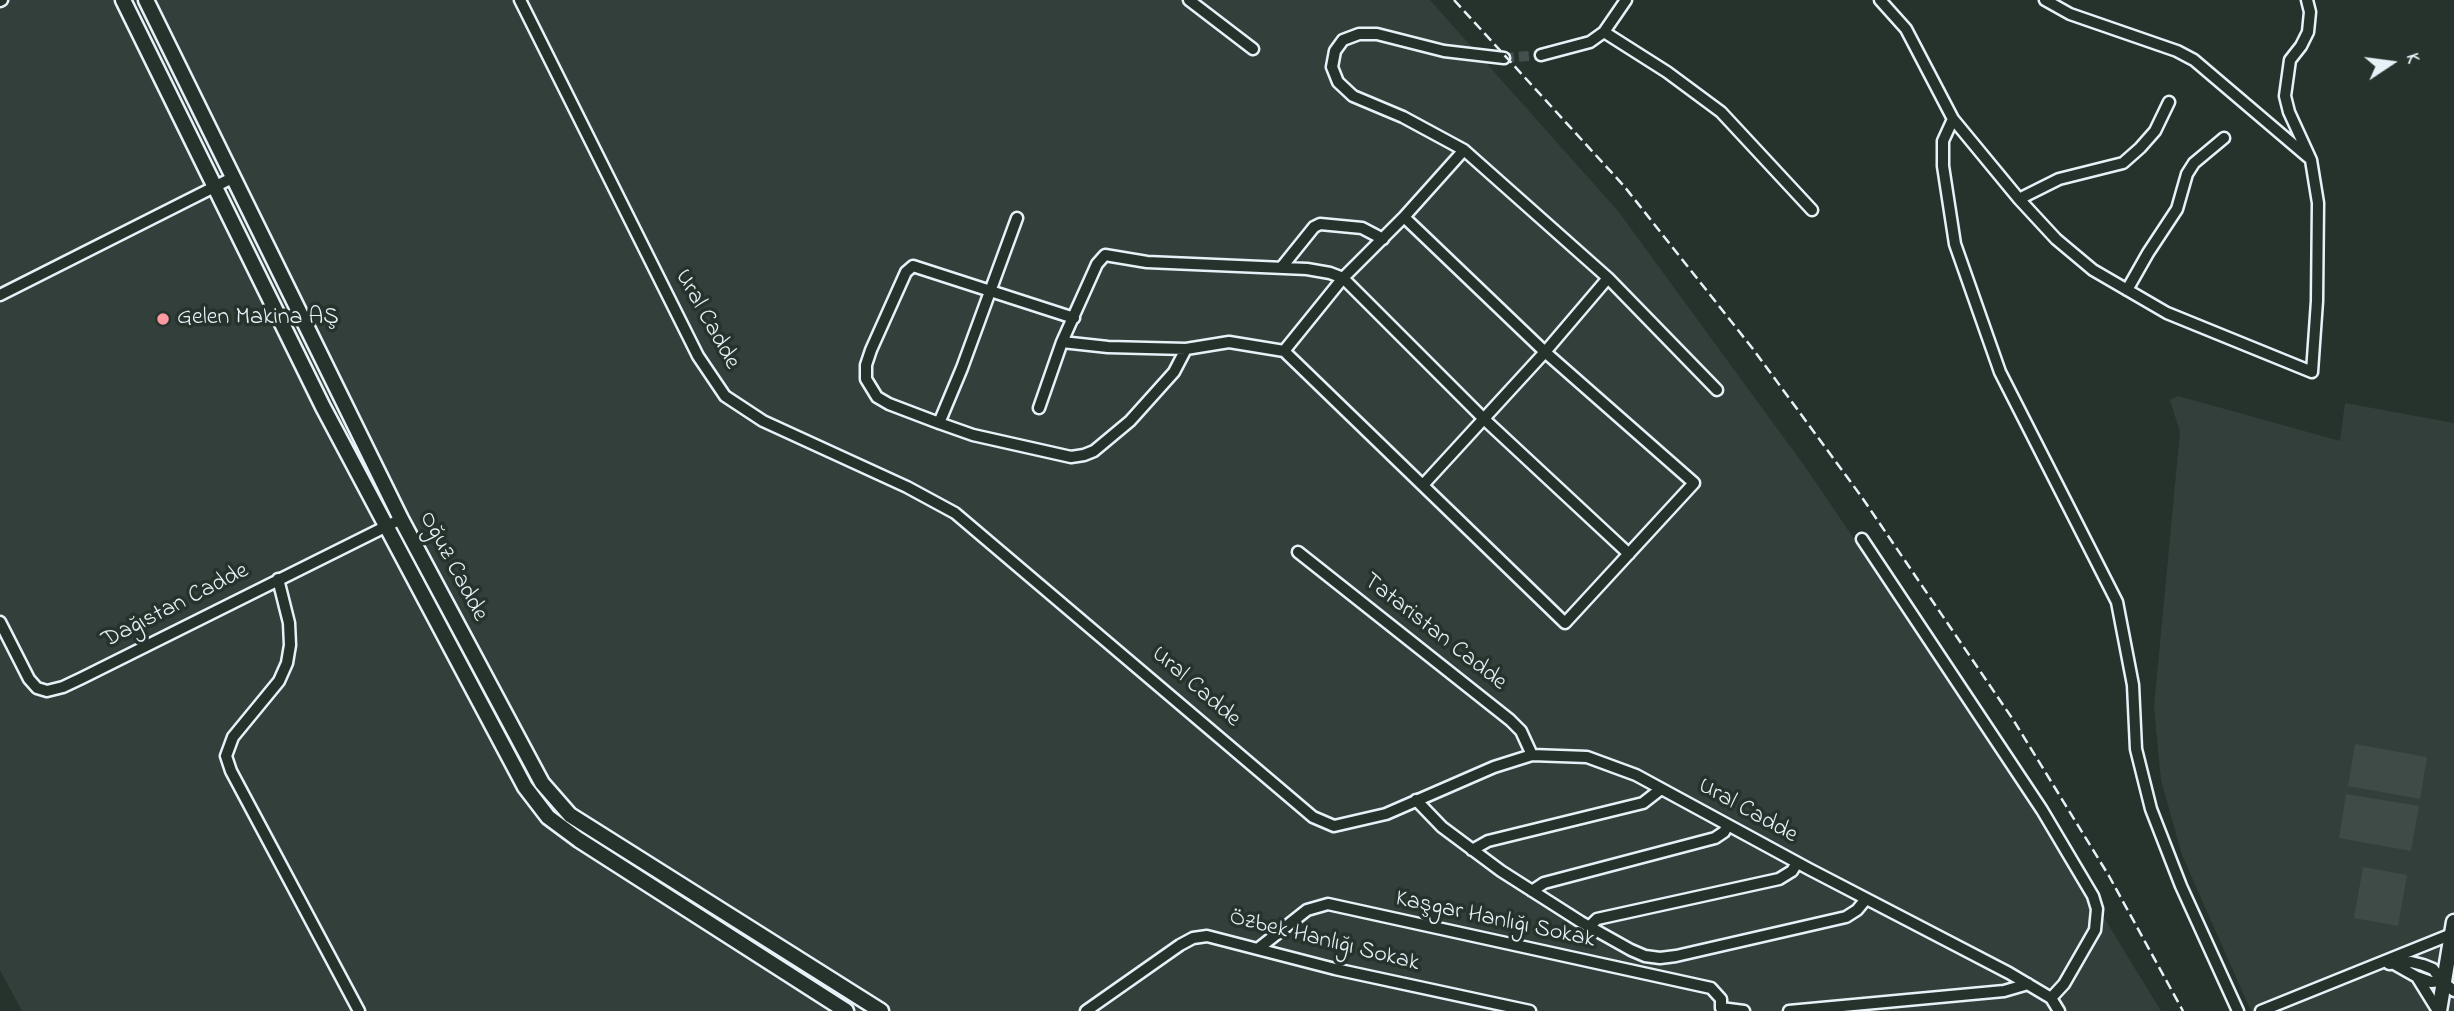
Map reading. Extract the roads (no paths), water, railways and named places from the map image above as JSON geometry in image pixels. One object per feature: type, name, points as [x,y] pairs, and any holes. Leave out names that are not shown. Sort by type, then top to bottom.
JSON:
[{"type":"street","name":"Oğuz Cadde","points":[[123,0],[323,407],[525,788],[548,817],[579,840],[846,1011]]},
{"type":"street","name":"Oğuz Cadde","points":[[146,0],[401,519],[542,783],[570,815],[881,1011]]},
{"type":"street","name":"Ural Cadde","points":[[520,0],[698,356],[725,396],[763,421],[907,487],[955,513],[1313,817],[1334,826],[1387,814],[1494,767],[1532,755],[1587,757],[1636,775],[2028,984],[2051,998],[2059,1011]]},
{"type":"street","points":[[1189,0],[1253,50]]},
{"type":"street","points":[[1541,55],[1590,42],[1604,32],[1626,0]]},
{"type":"street","points":[[1880,0],[1906,29],[1953,119],[2056,239],[2093,270],[2167,313],[2312,372],[2317,300],[2318,203],[2311,160],[2286,96],[2290,60],[2308,32],[2310,12],[2307,0]]},
{"type":"street","points":[[2045,0],[2070,14],[2177,51],[2194,60],[2311,160]]},
{"type":"street","points":[[1604,32],[1667,72],[1721,113],[1812,210]]},
{"type":"street","points":[[1504,58],[1444,51],[1377,34],[1359,34],[1343,40],[1335,51],[1332,66],[1338,82],[1353,96],[1403,117],[1464,150],[1608,278],[1717,390]]},
{"type":"street","points":[[2019,199],[2059,179],[2123,163],[2155,131],[2169,102]]},
{"type":"street","points":[[1953,119],[1943,141],[1943,166],[1955,244],[2000,372],[2117,602],[2133,685],[2136,749],[2151,809],[2181,886],[2238,1011]]},
{"type":"street","points":[[2127,290],[2177,209],[2187,174],[2194,163],[2224,138]]},
{"type":"street","points":[[1284,351],[1343,278],[1404,217],[1464,150]]},
{"type":"street","points":[[0,295],[234,177]]},
{"type":"street","points":[[1062,342],[1108,347],[1186,349],[1229,342],[1284,351],[1565,623],[1694,483],[1545,352],[1404,217]]},
{"type":"street","points":[[939,423],[1017,218]]},
{"type":"street","points":[[1281,268],[1314,227],[1320,224],[1362,228],[1382,239]]},
{"type":"street","points":[[1039,408],[1062,342],[1097,264],[1105,255],[1177,265],[1307,270],[1343,278],[1484,419],[1629,554]]},
{"type":"street","points":[[1074,318],[917,266],[910,267],[871,350],[865,372],[873,392],[889,404],[973,435],[1072,457],[1084,455],[1107,442],[1174,372],[1186,349]]},
{"type":"street","points":[[1423,485],[1545,352],[1608,278]]},
{"type":"street","name":"Dağıstan Cadde","points":[[0,622],[29,678],[37,688],[47,691],[82,678],[401,519]]},
{"type":"street","points":[[1862,539],[2042,810],[2093,896],[2097,916],[2095,930],[2063,984],[2051,998]]},
{"type":"street","name":"Tataristan Cadde","points":[[1298,552],[1510,720],[1521,731],[1532,755]]},
{"type":"street","points":[[278,579],[289,623],[287,663],[279,681],[233,737],[226,756],[231,771],[359,1011]]},
{"type":"street","points":[[1472,850],[1488,841],[1643,803],[1661,789]]},
{"type":"street","points":[[1416,800],[1442,827],[1472,850],[1589,927],[1638,953],[1668,957],[1846,916],[1857,910],[1866,899]]},
{"type":"street","points":[[1532,891],[1544,883],[1714,838],[1724,832],[1728,825]]},
{"type":"street","points":[[1589,927],[1597,919],[1773,881],[1788,874],[1797,863]]},
{"type":"street","name":"Kaşgar Hanlığı Sokak","points":[[1259,948],[1307,909],[1328,904],[1710,988],[1721,999],[1720,1010]]},
{"type":"street","points":[[2261,1011],[2381,963],[2453,928]]},
{"type":"street","points":[[2439,1011],[2447,985],[2453,928]]},
{"type":"street","name":"Özbek Hanlığı Sokak","points":[[1086,1011],[1180,945],[1193,938],[1214,936],[1335,969],[1530,1011]]},
{"type":"street","points":[[2381,963],[2411,962],[2423,965],[2433,969],[2447,985]]},
{"type":"street","points":[[2393,964],[2431,982],[2447,985]]},
{"type":"street","points":[[2417,976],[2439,1011]]},
{"type":"street","points":[[1789,1011],[2004,991],[2028,984]]},
{"type":"street","points":[[1720,1010],[1744,1011]]},
{"type":"tunnel","points":[[1504,58],[1541,55]]},
{"type":"railway","points":[[1454,0],[1624,186],[1753,349],[1861,496],[2014,721],[2109,876],[2183,1011]]},
{"type":"place","name":"Gelen Makina AŞ","points":[[163,319]]}]
